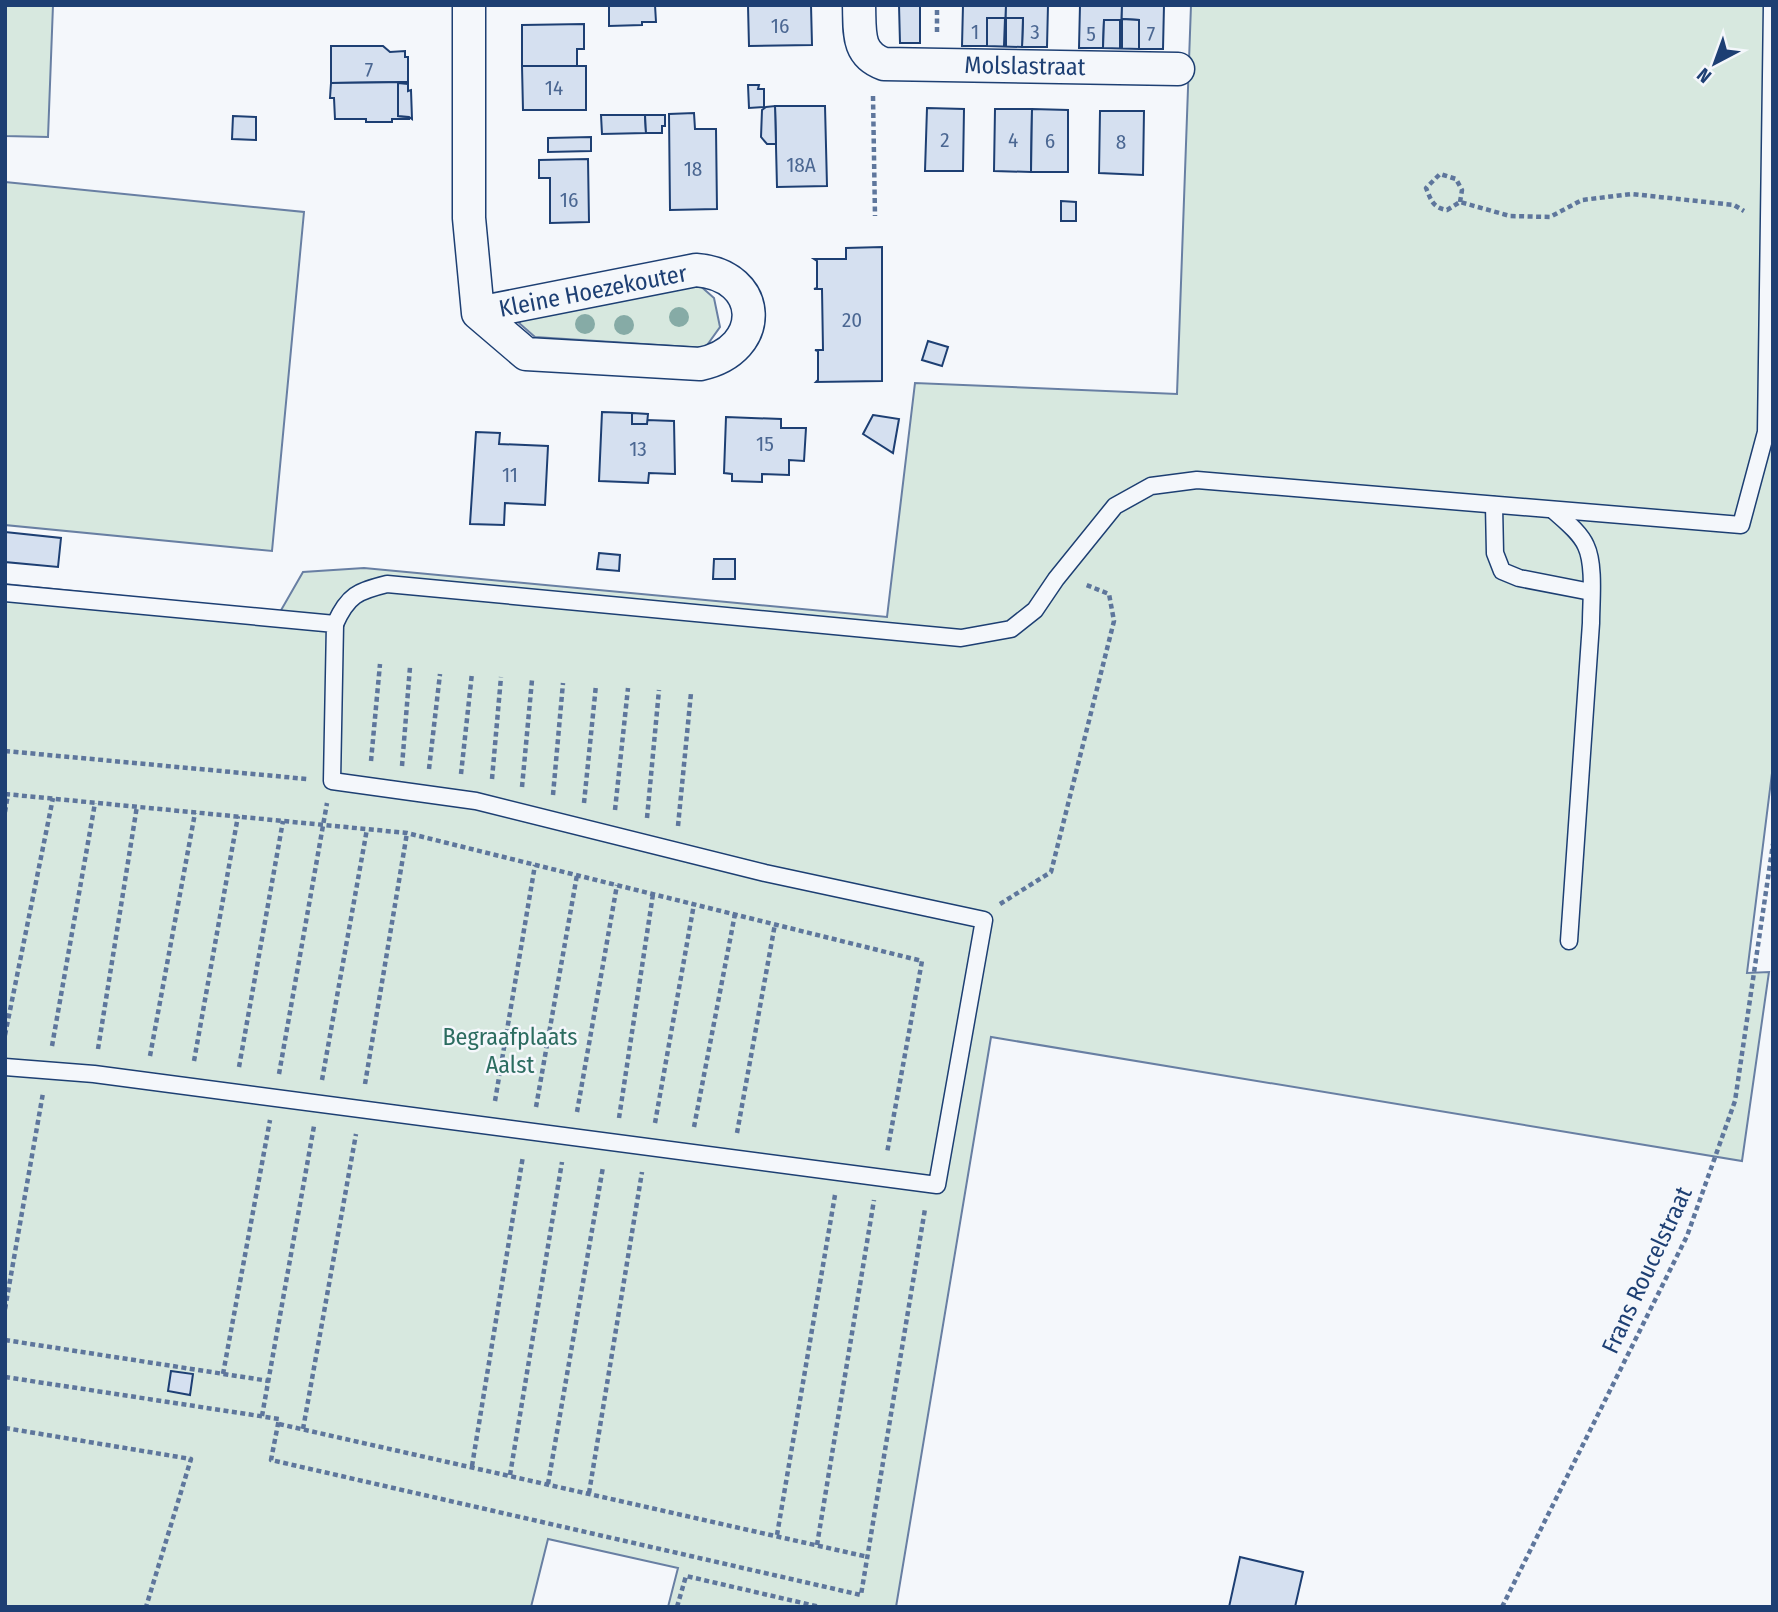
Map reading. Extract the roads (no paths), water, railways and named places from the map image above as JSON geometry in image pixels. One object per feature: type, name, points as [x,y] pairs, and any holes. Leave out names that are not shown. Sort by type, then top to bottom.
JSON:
[{"type":"street","name":"Kleine Hoezekouter","points":[[469,5],[470,218],[478,313],[526,354],[700,364],[720,358],[737,346],[746,332],[749,314],[734,283],[715,274],[696,270],[478,313]]},
{"type":"street","name":"Molslastraat","points":[[859,5],[860,38],[866,53],[873,60],[884,64],[1178,69]]},
{"type":"lane","points":[[5,1067],[145,1080],[937,1185],[984,920],[765,873],[489,804],[332,781],[335,624],[344,604],[361,590],[387,584],[961,638],[1011,629],[1035,610],[1049,588],[1115,506],[1151,486],[1197,480],[1741,525],[1766,432],[1772,5]]},
{"type":"lane","points":[[1494,505],[1495,554],[1502,571],[1519,578],[1591,592]]},
{"type":"lane","points":[[1553,510],[1567,522],[1587,547],[1591,572],[1591,623],[1569,942]]},
{"type":"lane","points":[[5,593],[335,624]]},
{"type":"park label","name":"Begraafplaats Aalst","points":[[510,1051]]}]
